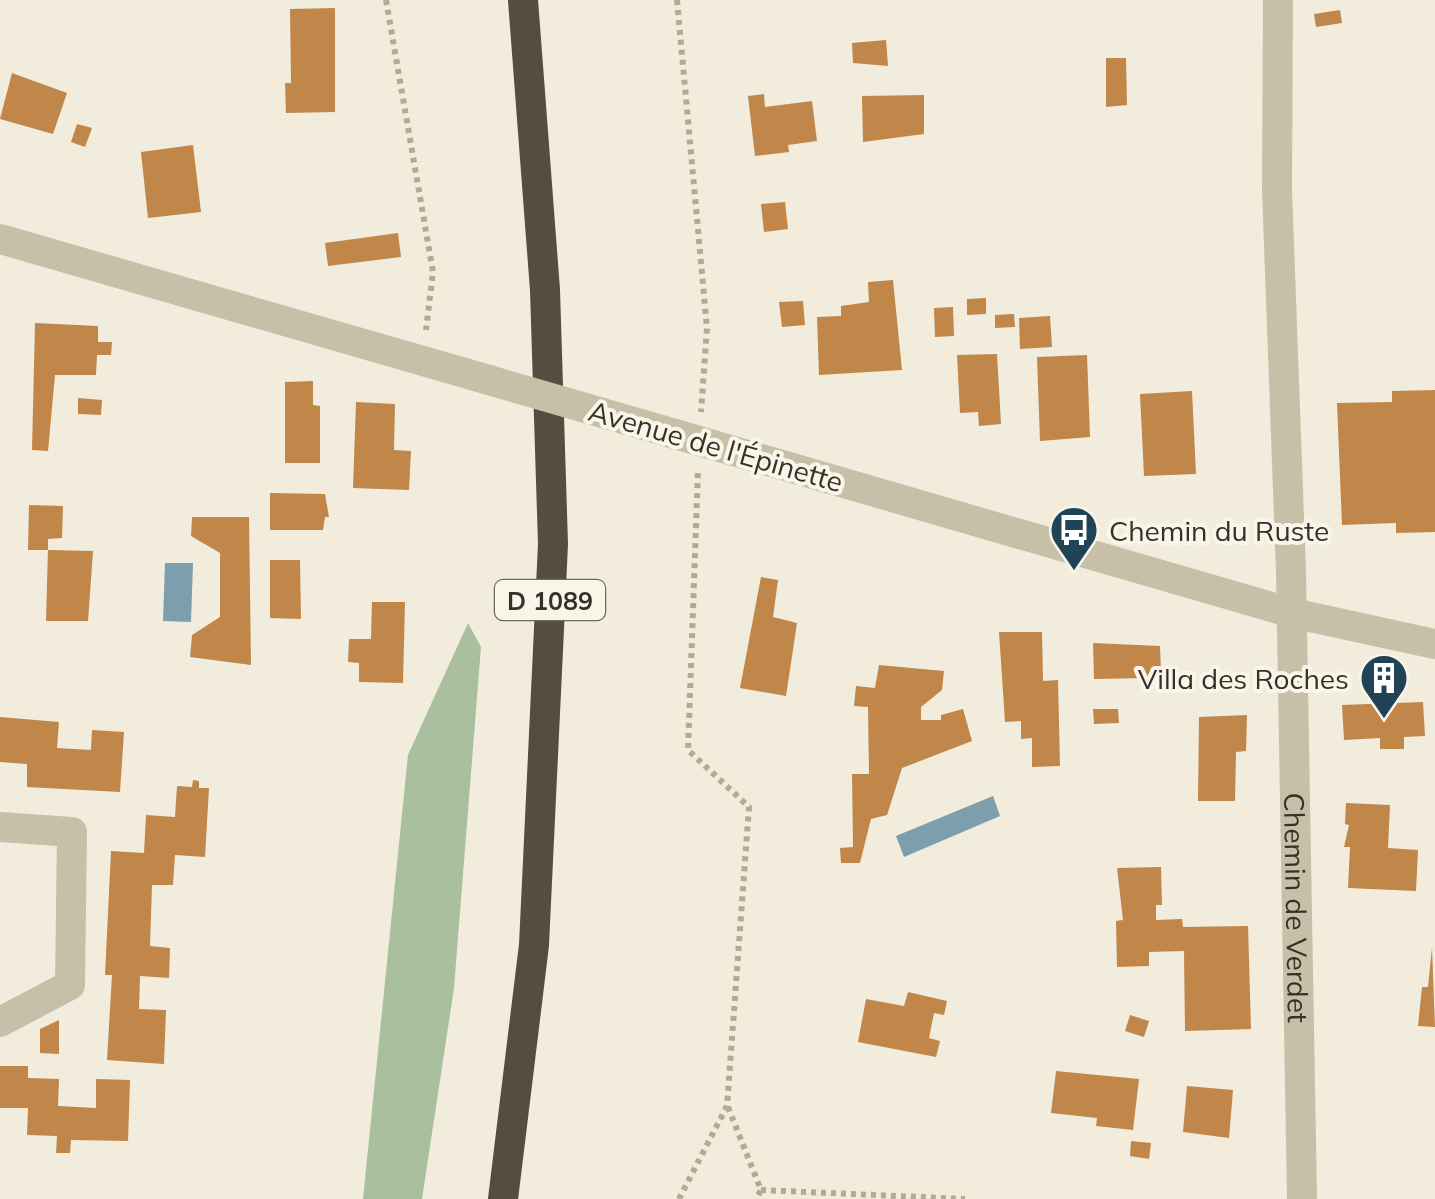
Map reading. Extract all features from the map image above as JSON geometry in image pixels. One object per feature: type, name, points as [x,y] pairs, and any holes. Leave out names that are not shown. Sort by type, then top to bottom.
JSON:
[{"type":"highway","name":"D 1089","points":[[503,1199],[534,945],[552,544],[545,290],[523,0]]},
{"type":"street","points":[[1278,0],[1277,190],[1292,614]]},
{"type":"street","name":"Avenue de l'Épinette","points":[[0,239],[1292,614],[1435,644]]},
{"type":"street","name":"Chemin de Verdet","points":[[1292,614],[1302,1199]]},
{"type":"street","points":[[0,826],[72,832],[70,985],[0,1022]]},
{"type":"path","points":[[386,0],[434,272],[420,361]]},
{"type":"path","points":[[677,0],[707,328],[687,438],[688,750],[750,807],[728,1106],[761,1190]]},
{"type":"path","points":[[679,1199],[680,1189],[728,1106]]},
{"type":"path","points":[[756,1199],[761,1190]]},
{"type":"path","points":[[761,1190],[965,1199]]},
{"type":"green space","points":[[468,623],[481,647],[454,988],[422,1199],[363,1199],[408,755]]},
{"type":"water","points":[[165,563],[193,563],[191,622],[163,621]]},
{"type":"water","points":[[993,796],[1000,816],[904,857],[896,836]]},
{"type":"building","points":[[335,8],[335,112],[286,113],[285,83],[291,83],[290,9]]},
{"type":"building","points":[[1340,10],[1342,23],[1316,27],[1314,14]]},
{"type":"building","points":[[886,40],[888,66],[853,63],[852,43]]},
{"type":"building","points":[[1106,58],[1126,58],[1127,105],[1106,107]]},
{"type":"building","points":[[12,73],[67,93],[53,134],[0,119]]},
{"type":"building","points":[[764,94],[765,107],[812,101],[817,141],[788,145],[789,152],[755,156],[748,96]]},
{"type":"building","points":[[924,95],[924,134],[863,142],[862,96]]},
{"type":"building","points":[[77,124],[92,128],[85,147],[71,142]]},
{"type":"building","points":[[193,145],[201,212],[148,218],[141,152]]},
{"type":"building","points":[[785,202],[788,229],[764,232],[761,204]]},
{"type":"building","points":[[398,233],[401,257],[328,266],[325,243]]},
{"type":"building","points":[[893,280],[902,370],[819,375],[817,317],[841,316],[841,306],[869,302],[868,282]]},
{"type":"building","points":[[986,298],[986,314],[967,315],[967,299]]},
{"type":"building","points":[[803,301],[805,325],[782,327],[779,302]]},
{"type":"building","points":[[953,307],[954,336],[935,337],[934,308]]},
{"type":"building","points":[[1014,314],[1015,327],[995,328],[995,315]]},
{"type":"building","points":[[1050,316],[1052,347],[1020,349],[1019,318]]},
{"type":"building","points":[[35,323],[98,326],[98,342],[112,342],[111,355],[97,355],[96,375],[55,375],[48,451],[32,450]]},
{"type":"building","points":[[997,354],[1001,424],[979,426],[978,412],[960,413],[957,355]]},
{"type":"building","points":[[1087,355],[1090,437],[1040,441],[1037,357]]},
{"type":"building","points":[[313,381],[313,405],[320,406],[320,463],[285,463],[285,382]]},
{"type":"building","points":[[1435,390],[1435,532],[1396,533],[1396,523],[1342,525],[1337,403],[1392,402],[1392,391]]},
{"type":"building","points":[[1192,391],[1196,474],[1144,476],[1140,394]]},
{"type":"building","points":[[78,398],[102,400],[101,415],[78,414]]},
{"type":"building","points":[[356,402],[395,404],[394,450],[411,451],[409,490],[353,488]]},
{"type":"building","points":[[270,493],[325,494],[329,517],[325,517],[323,530],[270,530]]},
{"type":"building","points":[[29,505],[63,506],[62,538],[48,539],[48,550],[28,550]]},
{"type":"building","points":[[192,517],[249,517],[251,665],[190,657],[192,635],[220,617],[220,553],[191,536]]},
{"type":"building","points":[[48,550],[93,551],[88,621],[46,621]]},
{"type":"building","points":[[270,560],[300,560],[301,619],[270,618]]},
{"type":"building","points":[[761,577],[778,580],[773,617],[797,623],[786,696],[740,688]]},
{"type":"building","points":[[372,602],[405,602],[403,683],[359,682],[359,663],[348,662],[349,639],[371,639]]},
{"type":"building","points":[[999,632],[1042,632],[1043,681],[1058,680],[1060,766],[1032,767],[1032,738],[1021,739],[1021,721],[1005,722]]},
{"type":"building","points":[[1093,643],[1160,646],[1161,673],[1147,678],[1094,679]]},
{"type":"building","points":[[879,665],[944,671],[942,690],[921,707],[921,720],[941,720],[941,715],[963,709],[972,741],[902,768],[887,815],[871,819],[860,863],[841,863],[840,848],[853,847],[852,774],[869,774],[868,707],[854,706],[856,686],[875,688]]},
{"type":"building","name":"Villa des Roches","points":[[1423,702],[1425,736],[1404,737],[1404,749],[1380,749],[1380,738],[1344,740],[1342,705]]},
{"type":"building","points":[[1093,709],[1118,709],[1119,723],[1094,724]]},
{"type":"building","points":[[1247,715],[1246,751],[1236,752],[1235,801],[1198,801],[1199,717]]},
{"type":"building","points":[[0,717],[59,722],[57,748],[91,750],[92,730],[124,732],[120,792],[27,787],[27,764],[0,762]]},
{"type":"building","points":[[193,780],[199,781],[199,788],[209,788],[205,857],[175,855],[173,885],[152,885],[150,946],[170,948],[169,978],[140,976],[139,1009],[166,1010],[164,1064],[107,1060],[112,975],[105,975],[111,851],[144,853],[146,815],[175,817],[177,786],[192,787]]},
{"type":"building","points":[[1346,803],[1390,805],[1388,848],[1418,850],[1416,891],[1348,888],[1350,847],[1344,847],[1349,825],[1345,824]]},
{"type":"building","points":[[1161,867],[1162,905],[1156,905],[1156,920],[1182,919],[1183,927],[1248,926],[1251,1029],[1185,1031],[1184,951],[1149,952],[1149,966],[1117,967],[1116,921],[1123,920],[1117,868]]},
{"type":"building","points":[[1432,947],[1435,1027],[1418,1026],[1422,987],[1428,987]]},
{"type":"building","points":[[908,992],[947,1001],[944,1015],[934,1013],[929,1038],[940,1041],[936,1057],[858,1042],[866,999],[904,1006]]},
{"type":"building","points":[[1130,1015],[1149,1021],[1144,1037],[1125,1031]]},
{"type":"building","points":[[59,1020],[59,1054],[40,1053],[40,1029]]},
{"type":"building","points":[[0,1066],[28,1066],[28,1078],[59,1079],[58,1106],[96,1108],[96,1079],[130,1080],[128,1141],[71,1140],[70,1153],[56,1153],[57,1136],[27,1135],[28,1108],[0,1108]]},
{"type":"building","points":[[1056,1071],[1139,1079],[1133,1130],[1096,1126],[1097,1118],[1051,1113]]},
{"type":"building","points":[[1187,1086],[1233,1090],[1229,1138],[1183,1132]]},
{"type":"building","points":[[1131,1141],[1151,1143],[1149,1159],[1130,1156]]},
{"type":"place","name":"Chemin du Ruste","points":[[1074,572]]},
{"type":"place","name":"Villa des Roches","points":[[1384,720]]}]
